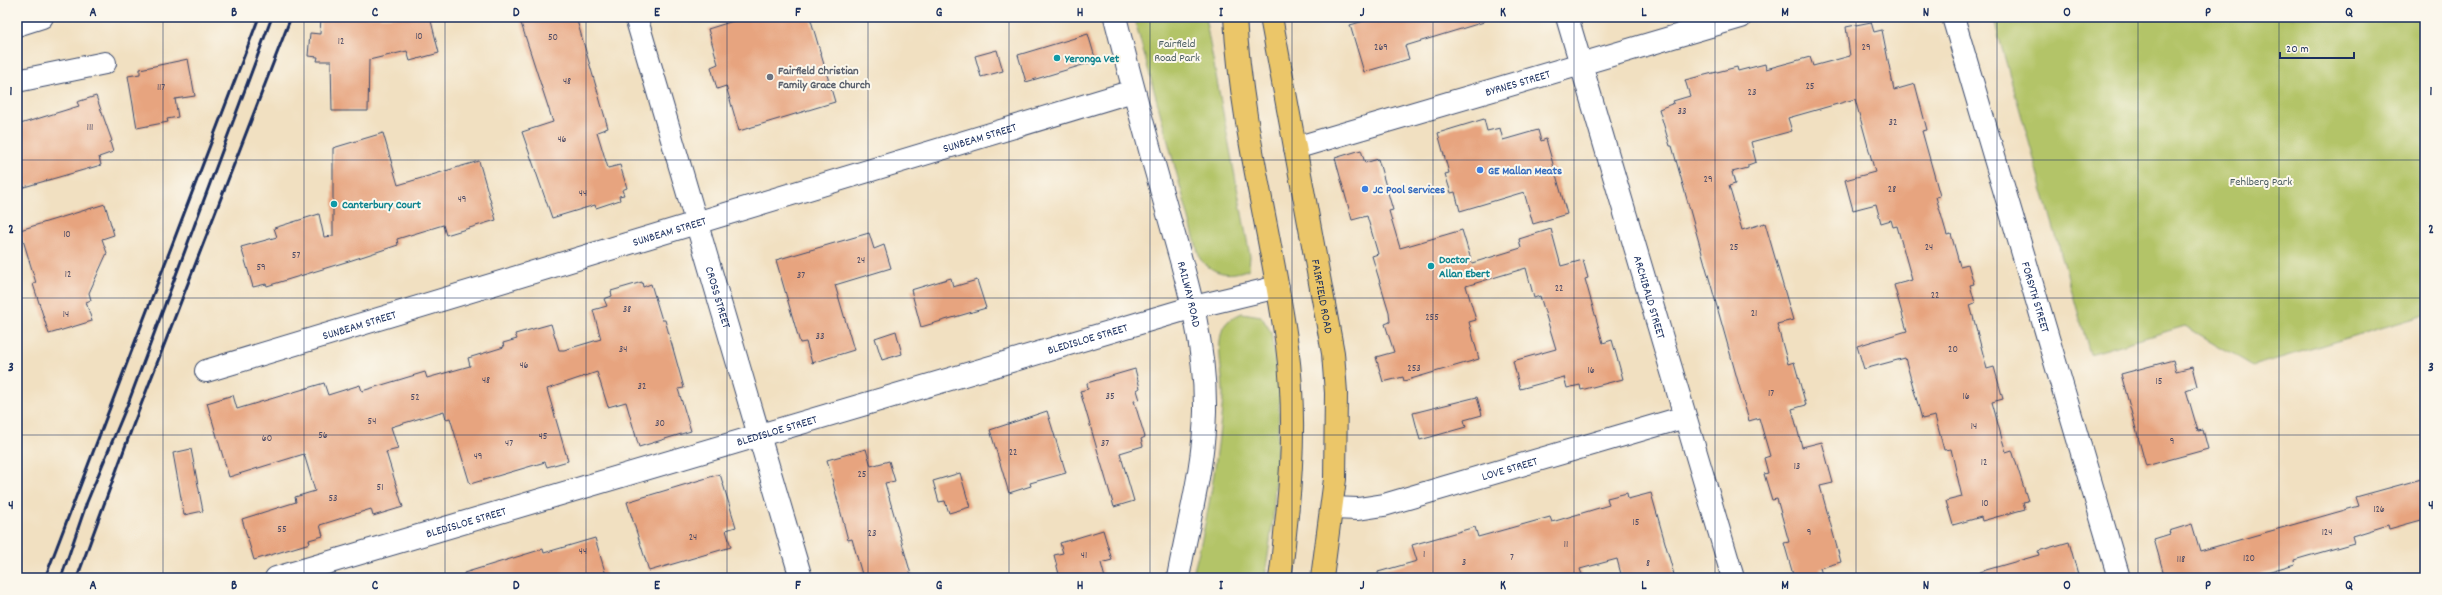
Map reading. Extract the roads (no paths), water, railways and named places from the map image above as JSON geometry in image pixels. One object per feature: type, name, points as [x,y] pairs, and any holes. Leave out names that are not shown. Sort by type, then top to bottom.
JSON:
[{"type":"main road","points":[[1235,17],[1237,62],[1243,101],[1278,287],[1287,346],[1293,425],[1291,484],[1280,578]]},
{"type":"main road","name":"FAIRFIELD ROAD","points":[[1271,17],[1333,353],[1336,479],[1322,578]]},
{"type":"street","points":[[17,25],[42,17]]},
{"type":"street","name":"CROSS STREET","points":[[636,17],[801,578]]},
{"type":"street","name":"RAILWAY ROAD","points":[[1115,17],[1133,91],[1194,307],[1202,357],[1205,410],[1203,444],[1178,578]]},
{"type":"street","name":"ARCHIBALD STREET","points":[[1567,17],[1733,578]]},
{"type":"street","name":"BYRNES STREET","points":[[1295,148],[1741,17]]},
{"type":"street","name":"FORSYTH STREET","points":[[1953,17],[2119,578]]},
{"type":"street","points":[[17,81],[105,63]]},
{"type":"street","name":"SUNBEAM STREET","points":[[206,371],[1133,91]]},
{"type":"street","name":"BLEDISLOE STREET","points":[[276,578],[1194,307],[1278,287]]},
{"type":"street","name":"LOVE STREET","points":[[1332,508],[1358,509],[1384,505],[1685,417]]},
{"type":"railway","points":[[45,578],[259,17]]},
{"type":"railway","points":[[61,578],[87,502],[129,401],[272,17]]},
{"type":"railway","points":[[77,578],[132,428],[291,17]]},
{"type":"place","name":"Yeronga Vet","points":[[1057,58]]},
{"type":"place","name":"Fairfield Christian Family Grace Church","points":[[770,77]]},
{"type":"place","name":"GE Mallan Meats","points":[[1480,170]]},
{"type":"place","name":"JC Pool Services","points":[[1365,189]]},
{"type":"place","name":"Canterbury Court","points":[[334,204]]},
{"type":"place","name":"Doctor Allan Ebert","points":[[1431,266]]},
{"type":"park label","name":"Fairfield Road Park","points":[[1177,50]]},
{"type":"park label","name":"Fehlberg Park","points":[[2261,181]]}]
